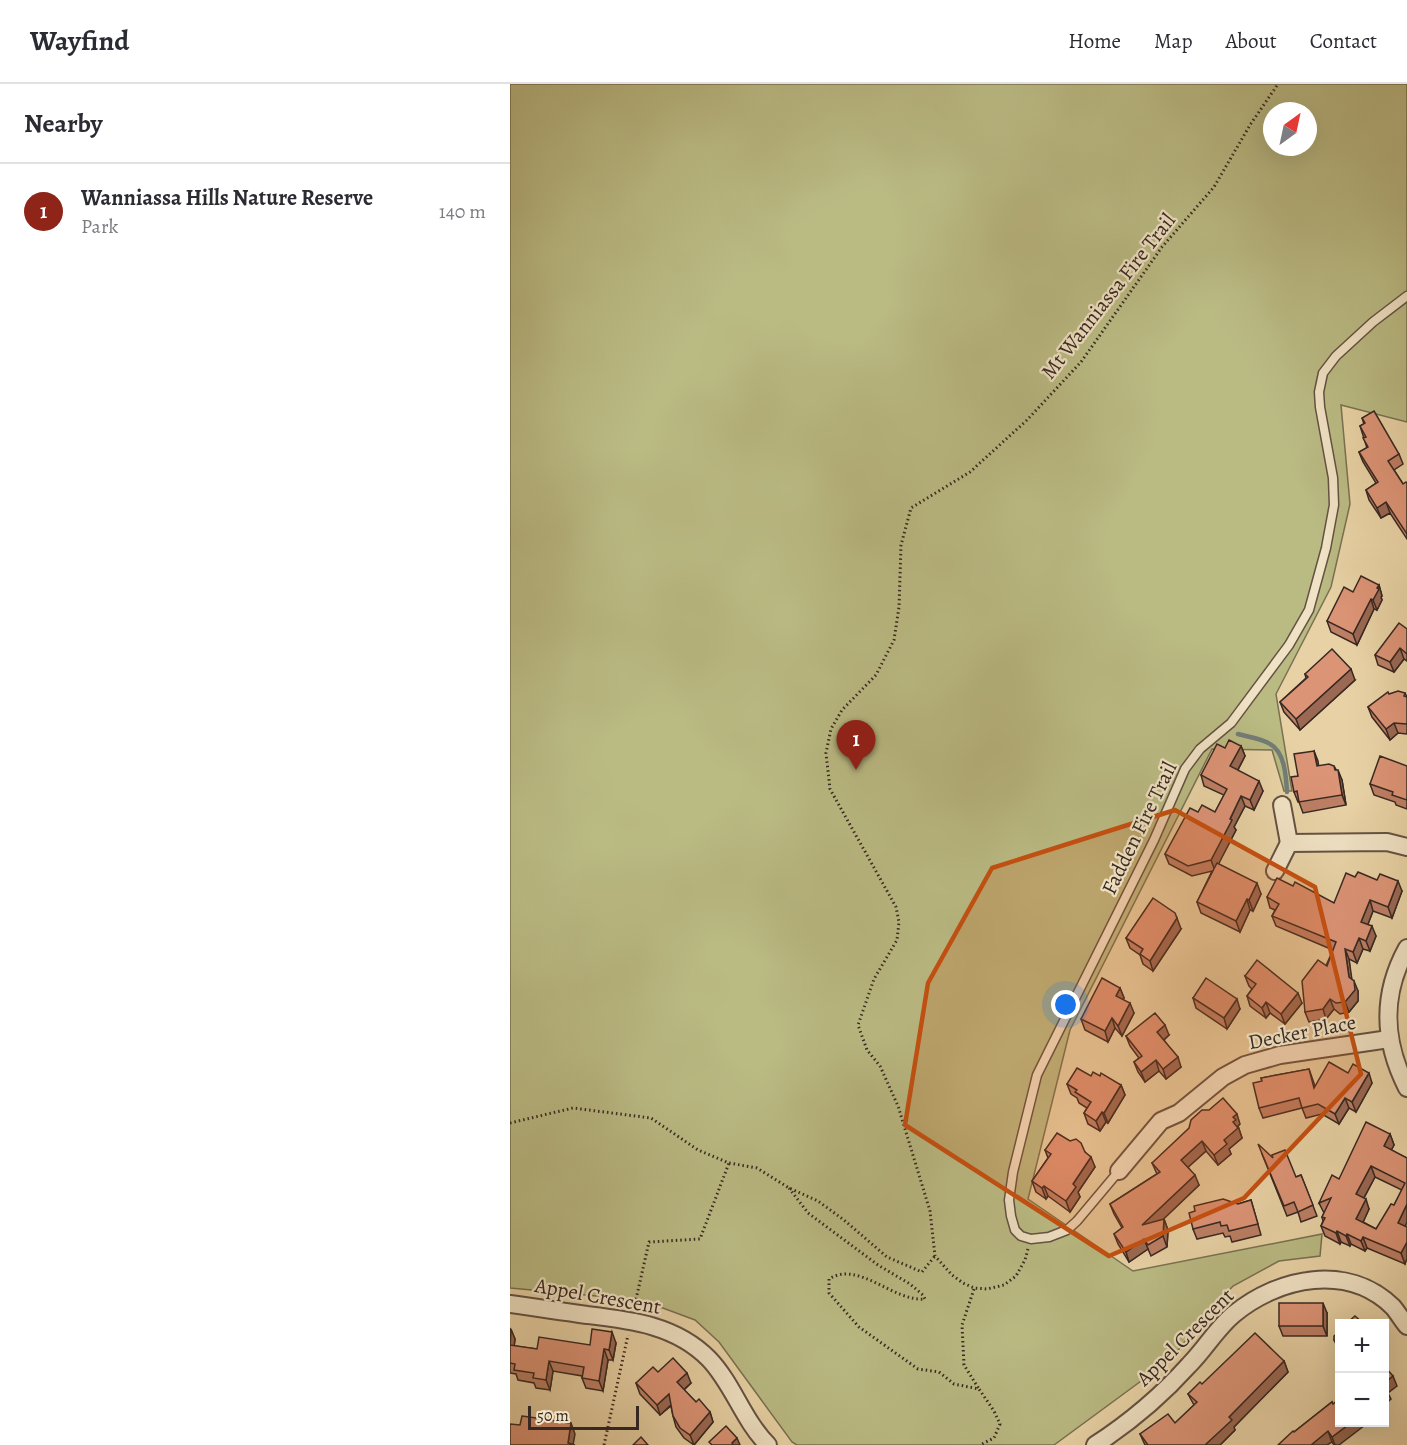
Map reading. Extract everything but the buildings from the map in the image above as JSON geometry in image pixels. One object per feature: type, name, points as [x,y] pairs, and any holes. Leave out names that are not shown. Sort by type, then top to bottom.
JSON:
[{"type":"street","points":[[1275,871],[1289,843],[1282,805]]},
{"type":"street","points":[[1289,843],[1387,842],[1407,847]]},
{"type":"street","points":[[1407,948],[1391,986],[1387,1013],[1389,1039],[1398,1070],[1407,1088]]},
{"type":"street","name":"Decker Place","points":[[1119,1171],[1161,1121],[1179,1113],[1223,1077],[1245,1065],[1280,1055],[1389,1039]]},
{"type":"street","name":"Appel Crescent","points":[[1095,1445],[1151,1403],[1189,1365],[1235,1313],[1259,1297],[1285,1285],[1325,1279],[1350,1282],[1373,1292],[1393,1308],[1407,1326]]},
{"type":"street","name":"Appel Crescent","points":[[510,1304],[632,1321],[674,1334],[709,1359],[727,1383],[754,1428],[768,1445]]},
{"type":"lane","name":"Fadden Fire Trail","points":[[1031,1239],[1021,1236],[1015,1230],[1009,1200],[1013,1172],[1037,1075],[1154,840],[1185,769],[1200,749],[1231,723],[1289,645],[1309,610],[1331,527],[1334,505],[1333,478],[1320,407],[1319,393],[1323,373],[1336,356],[1373,322],[1407,296]]},
{"type":"lane","points":[[1031,1239],[1048,1237],[1067,1230],[1119,1171]]},
{"type":"path","name":"Mt Wanniassa Fire Trail","points":[[935,1256],[930,1211],[898,1106],[880,1066],[867,1050],[858,1025],[874,979],[897,940],[899,922],[896,907],[830,789],[826,753],[831,729],[842,711],[876,675],[894,640],[899,608],[901,544],[911,508],[970,472],[1027,420],[1081,362],[1161,247],[1215,187],[1250,125],[1278,84]]},
{"type":"path","points":[[510,1123],[573,1108],[651,1118],[698,1150],[729,1163],[757,1168],[789,1188],[818,1201],[887,1257],[922,1272],[935,1256],[952,1275],[974,1288],[987,1289],[1004,1285],[1016,1276],[1025,1260],[1031,1239]]},
{"type":"path","points":[[604,1445],[649,1242],[700,1239],[729,1163]]},
{"type":"path","points":[[789,1188],[808,1213],[878,1265],[910,1284],[925,1299],[907,1298],[875,1282],[851,1274],[838,1274],[829,1279],[829,1293],[859,1327],[918,1370],[939,1372],[954,1384],[979,1389]]},
{"type":"path","points":[[974,1288],[962,1325],[964,1365],[994,1410],[1000,1424],[994,1438],[980,1445]]},
{"type":"highlighted area","points":[[1175,810],[1315,887],[1361,1074],[1244,1198],[1109,1256],[905,1125],[928,983],[992,868]]},
{"type":"green space","points":[[510,84],[1407,84],[1407,422],[1341,405],[1350,504],[1331,587],[1276,694],[1292,791],[1284,791],[1272,750],[1212,749],[1070,1030],[1028,1199],[1133,1271],[1322,1234],[1320,1256],[1279,1261],[1233,1286],[1171,1359],[1054,1445],[797,1445],[792,1442],[719,1342],[695,1320],[652,1304],[629,1299],[510,1288]]},
{"type":"waterway","points":[[1238,734],[1263,740],[1275,748],[1284,765],[1287,792]]},
{"type":"place","name":"Wanniassa Hills Nature Reserve","points":[[856,770]]}]
